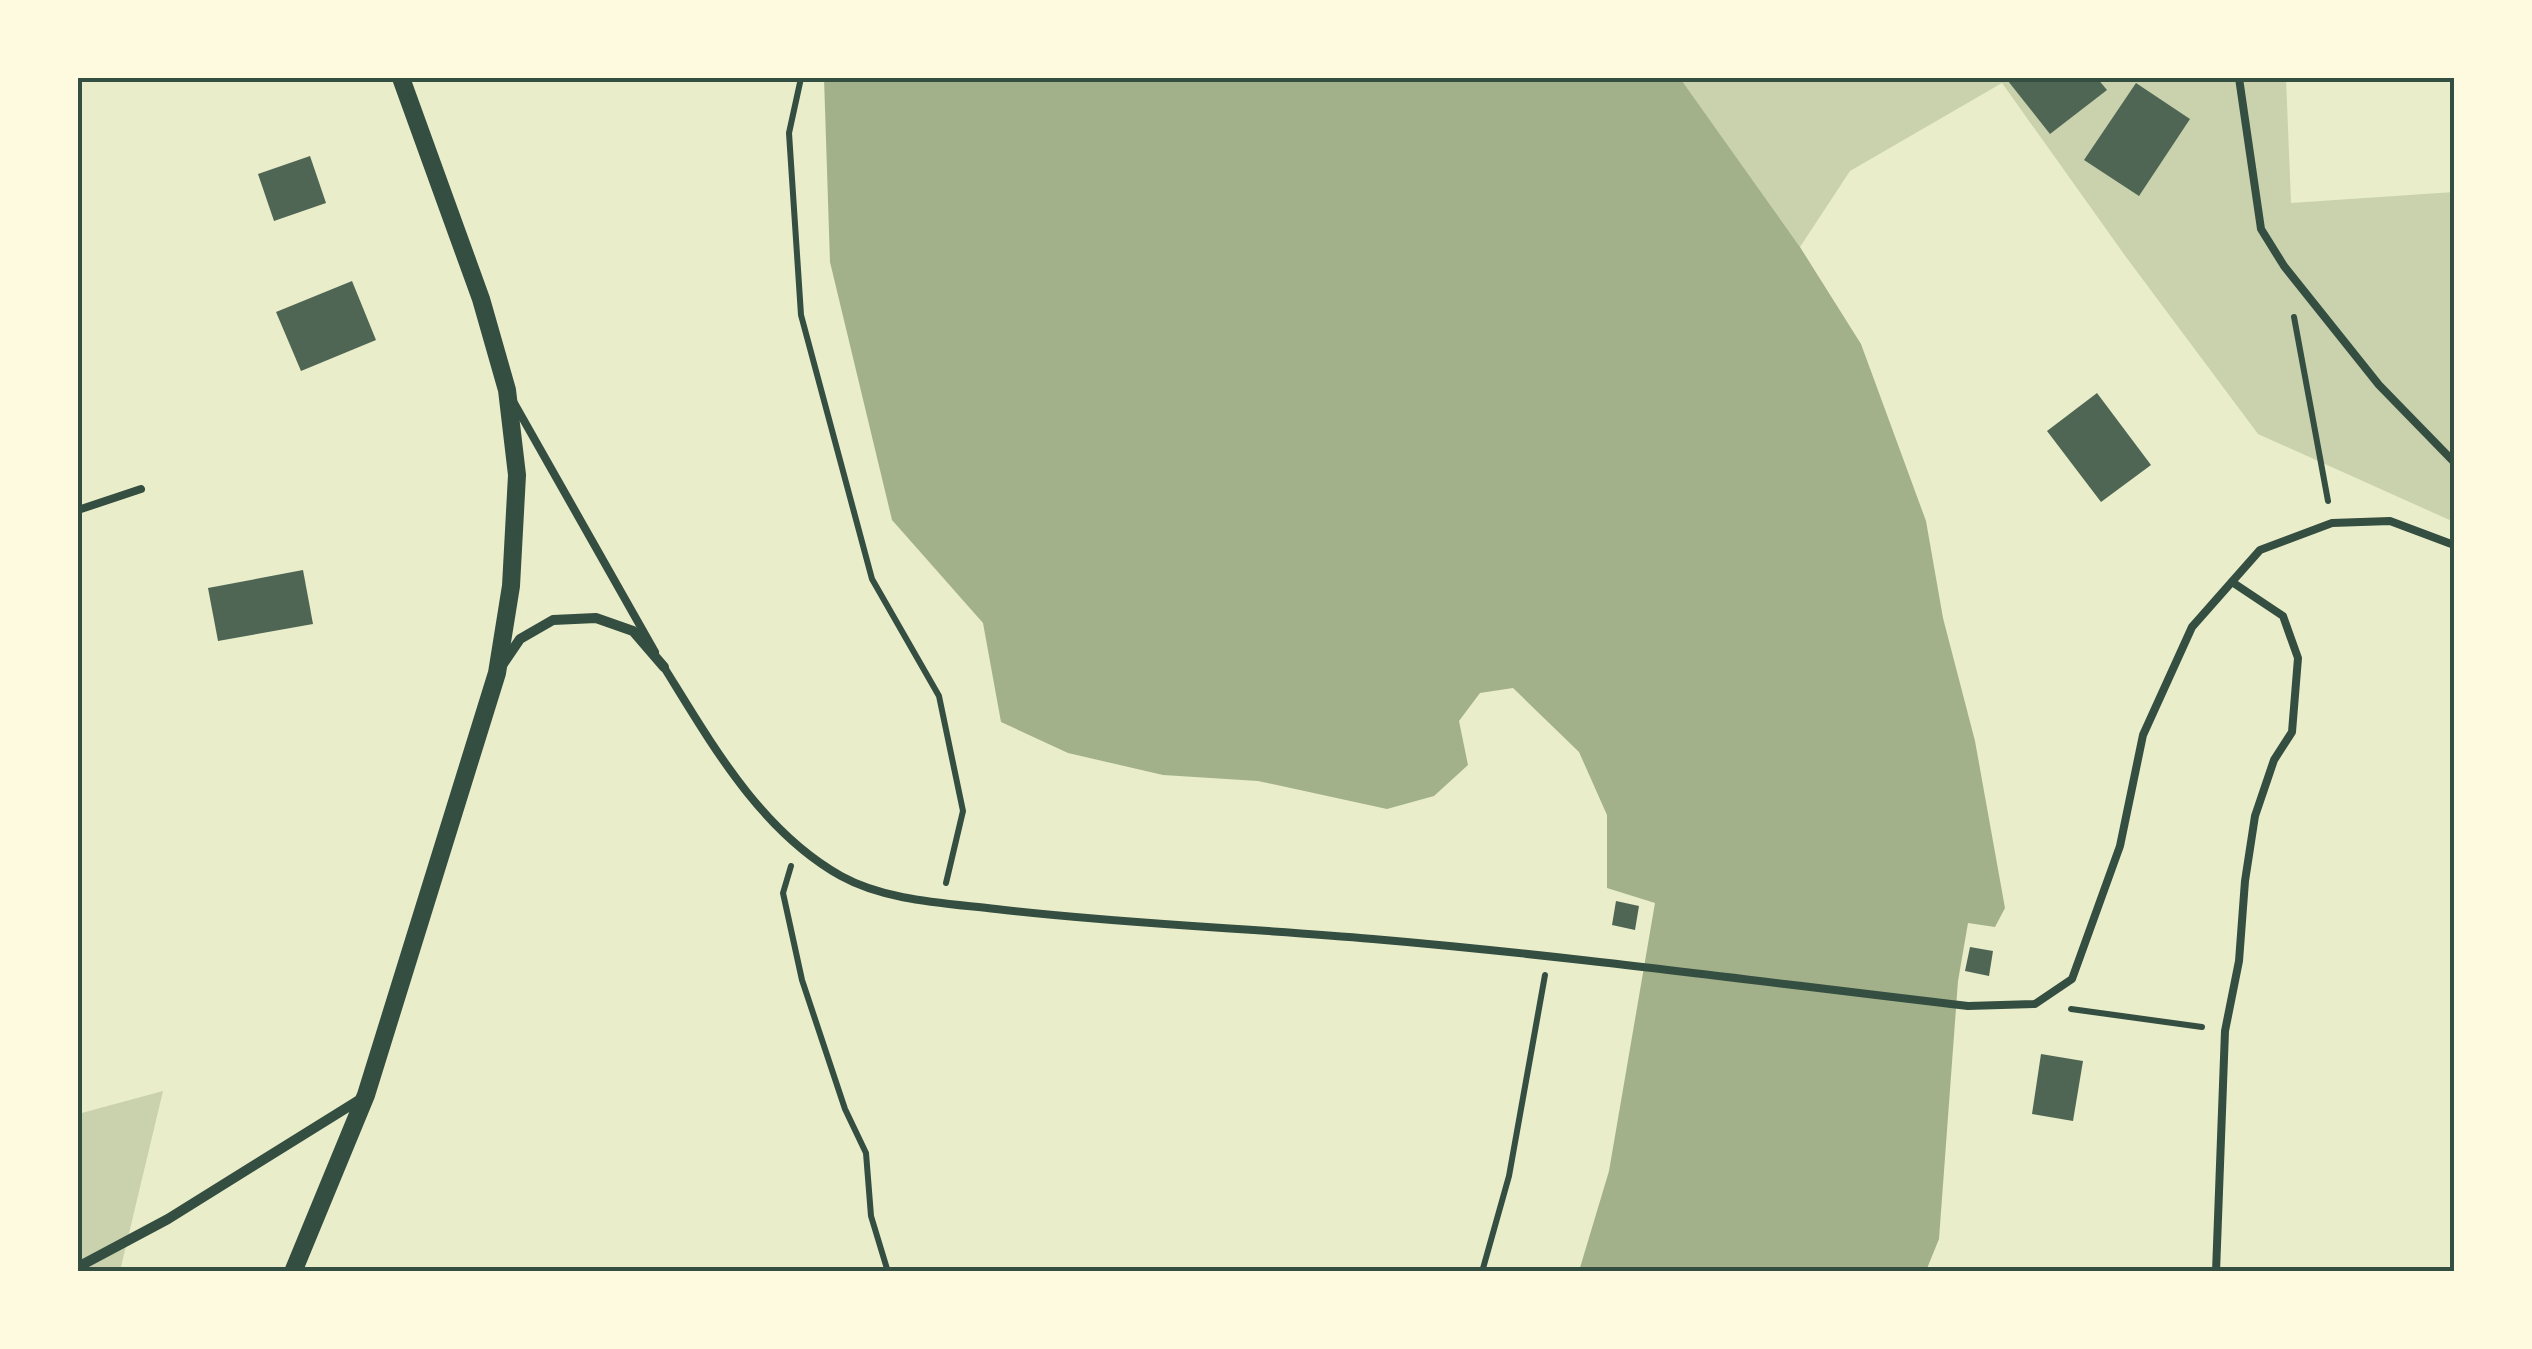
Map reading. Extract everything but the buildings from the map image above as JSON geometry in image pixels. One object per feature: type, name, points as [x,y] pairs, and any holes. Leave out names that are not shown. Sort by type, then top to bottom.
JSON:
[{"type":"street","points":[[292,1272],[366,1096],[497,673],[512,586],[517,475],[507,390],[482,299],[401,78]]},
{"type":"street","points":[[497,673],[520,638],[553,620],[596,618],[633,631],[664,667]]},
{"type":"street","points":[[78,1267],[168,1218],[366,1096]]},
{"type":"lane","points":[[2238,78],[2260,229],[2284,266],[2379,385],[2454,462]]},
{"type":"lane","points":[[507,390],[664,667],[724,762],[762,811],[798,846],[843,877],[890,893],[1028,913],[1376,939],[1968,1006],[2035,1004],[2072,979],[2120,846],[2143,735],[2192,627],[2260,550],[2332,523],[2390,521],[2454,545]]},
{"type":"lane","points":[[78,510],[141,489]]},
{"type":"lane","points":[[2216,1272],[2224,1030],[2240,961],[2245,881],[2256,816],[2274,760],[2292,732],[2298,658],[2283,616],[2232,582]]},
{"type":"path","points":[[801,78],[789,133],[801,315],[872,579],[939,696],[963,810],[942,903]]},
{"type":"path","points":[[2284,266],[2332,523]]},
{"type":"path","points":[[798,846],[783,893],[802,980],[845,1109],[866,1153],[870,1216],[888,1272]]},
{"type":"path","points":[[1482,1272],[1509,1176],[1548,958]]},
{"type":"path","points":[[2035,1004],[2224,1030]]},
{"type":"shaded area","points":[[824,78],[1680,78],[1800,247],[1861,344],[1926,521],[1943,618],[1975,741],[2005,908],[1995,927],[1968,923],[1958,981],[1939,1239],[1926,1271],[1579,1271],[1609,1171],[1655,903],[1607,888],[1607,815],[1579,752],[1513,688],[1480,693],[1459,721],[1468,765],[1434,796],[1387,809],[1258,781],[1163,775],[1068,753],[1001,722],[983,623],[892,520],[830,262]]},
{"type":"shaded area","points":[[1680,78],[2286,78],[2291,203],[2454,192],[2454,522],[2258,434],[2002,83],[1850,171],[1800,247]]},
{"type":"shaded area","points":[[163,1091],[120,1271],[78,1272],[78,1114]]}]
